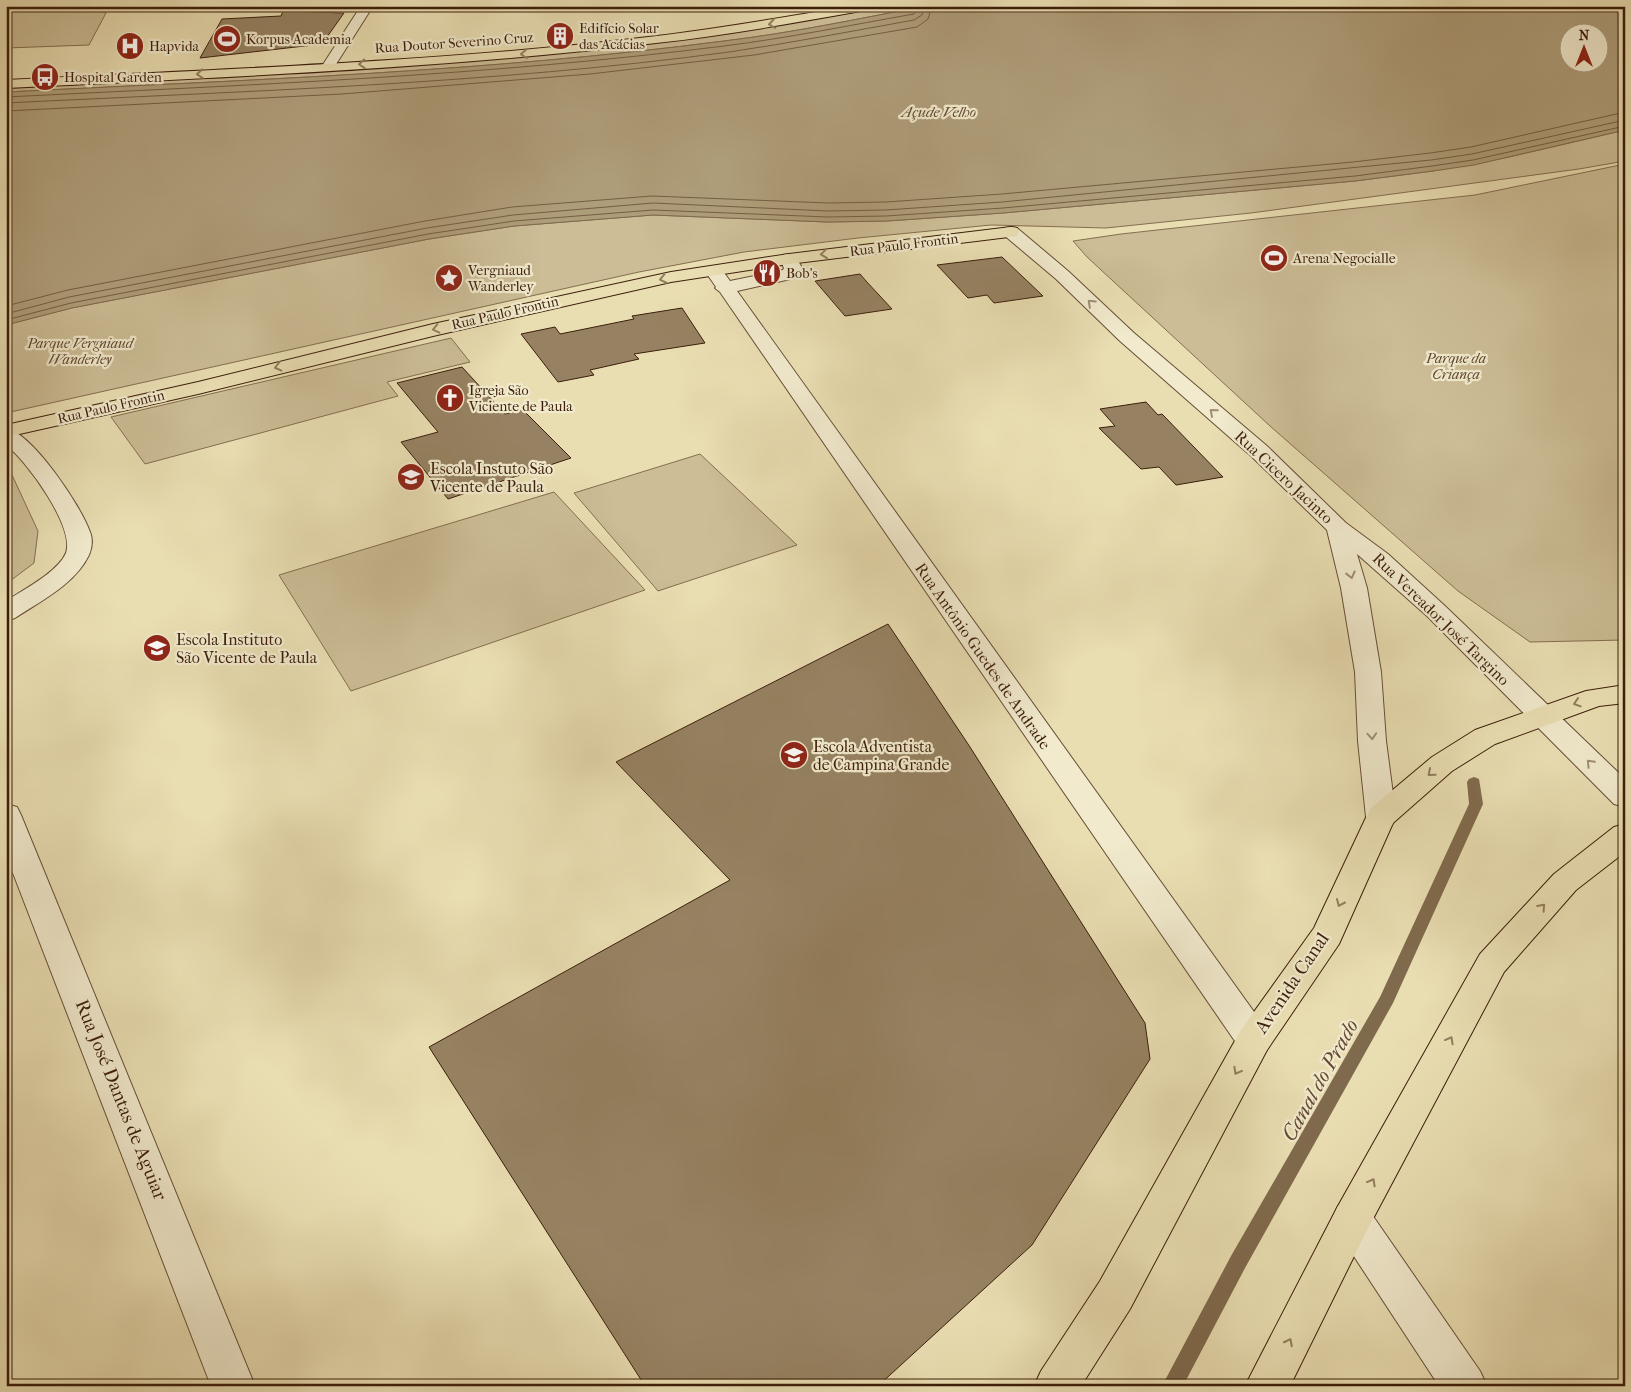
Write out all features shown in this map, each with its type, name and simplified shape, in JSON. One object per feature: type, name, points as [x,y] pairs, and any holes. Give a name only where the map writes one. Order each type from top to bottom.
[{"type":"main road","name":"Rua Doutor Severino Cruz","points":[[6,84],[536,53],[659,40],[777,23],[871,6]]},
{"type":"main road","name":"Rua Paulo Frontin","points":[[6,432],[198,388],[433,330],[671,277],[719,279],[789,259],[1011,232]]},
{"type":"main road","name":"Avenida Canal","points":[[1056,1386],[1115,1295],[1254,1040],[1326,935],[1381,817],[1442,764],[1486,737],[1542,714],[1596,697],[1625,694]]},
{"type":"main road","points":[[1267,1386],[1352,1218],[1492,963],[1565,882],[1625,835]]},
{"type":"street","points":[[328,66],[367,6]]},
{"type":"street","name":"Rua Cicero Jacinto","points":[[1011,232],[1062,275],[1127,337],[1259,451],[1280,474],[1338,528],[1354,588],[1368,672],[1372,741],[1381,817]]},
{"type":"street","name":"Rua Antônio Guedes de Andrade","points":[[719,279],[794,382],[912,555],[1254,1040]]},
{"type":"street","points":[[6,432],[20,443],[40,467],[78,531],[80,543],[76,557],[66,570],[6,613]]},
{"type":"street","name":"Rua Vereador José Targino","points":[[1338,528],[1379,559],[1542,714],[1625,797]]},
{"type":"street","name":"Rua José Dantas de Aguiar","points":[[6,814],[233,1386]]},
{"type":"street","points":[[1352,1218],[1465,1386]]},
{"type":"green space","points":[[6,6],[90,6],[89,8],[106,13],[89,45],[6,48]]},
{"type":"green space","points":[[885,6],[925,6],[749,38],[635,52],[366,74],[6,92],[6,87],[551,53],[835,16]]},
{"type":"green space","name":"Parque Vergniaud Wanderley","points":[[1625,130],[1625,161],[1579,169],[1251,213],[1106,228],[991,225],[858,238],[744,252],[639,272],[6,413],[6,325],[71,308],[429,239],[514,226],[653,215],[828,222],[887,221],[1003,213],[1355,181],[1433,171],[1509,157]]},
{"type":"green space","name":"Parque da Criança","points":[[1625,164],[1625,640],[1530,642],[1458,591],[1270,426],[1087,257],[1073,241],[1475,195]]},
{"type":"green space","points":[[451,338],[470,362],[387,382],[398,396],[145,464],[111,417]]},
{"type":"green space","points":[[700,454],[797,545],[658,591],[574,493]]},
{"type":"green space","points":[[6,462],[38,531],[34,563],[6,584]]},
{"type":"green space","points":[[554,492],[645,590],[351,691],[279,575]]},
{"type":"water","name":"Açude Velho","points":[[925,6],[1625,6],[1625,130],[1474,165],[1433,171],[1355,181],[1003,213],[887,221],[828,222],[653,215],[514,226],[429,239],[72,308],[6,325],[6,92],[456,68],[635,52],[749,38]]},
{"type":"building","points":[[283,11],[344,13],[322,44],[200,58],[222,19],[281,16]]},
{"type":"building","points":[[1002,257],[1043,296],[994,303],[987,295],[968,298],[937,265]]},
{"type":"building","points":[[860,274],[892,309],[845,316],[815,281]]},
{"type":"building","points":[[682,308],[705,343],[634,354],[639,359],[590,370],[594,375],[558,382],[521,334],[555,327],[560,334],[634,319],[632,316]]},
{"type":"building","points":[[462,367],[505,414],[523,410],[571,458],[448,499],[401,442],[438,432],[397,383]]},
{"type":"building","points":[[1146,402],[1158,415],[1162,414],[1223,477],[1176,485],[1159,467],[1141,469],[1099,428],[1115,426],[1100,409]]},
{"type":"building","points":[[888,624],[970,747],[1145,1023],[1150,1059],[1032,1245],[878,1386],[645,1386],[429,1047],[730,880],[616,762]]},
{"type":"waterway","name":"Canal do Prado","points":[[1172,1386],[1238,1262],[1387,999],[1476,804],[1474,782]]},
{"type":"place","name":"Edifício Solar das Acácias","points":[[560,36]]},
{"type":"place","name":"Korpus Academia","points":[[227,39]]},
{"type":"place","name":"Hapvida","points":[[130,46]]},
{"type":"place","name":"Hospital Garden","points":[[45,77]]},
{"type":"place","name":"Arena Negocialle","points":[[1274,258]]},
{"type":"place","name":"Bob's","points":[[767,273]]},
{"type":"place","name":"Vergniaud Wanderley","points":[[449,278]]},
{"type":"place","name":"Igreja São Viciente de Paula","points":[[450,398]]},
{"type":"place","name":"Escola Instuto São Vicente de Paula","points":[[411,477]]},
{"type":"place","name":"Escola Instituto São Vicente de Paula","points":[[157,648]]},
{"type":"place","name":"Escola Adventista de Campina Grande","points":[[794,755]]}]
